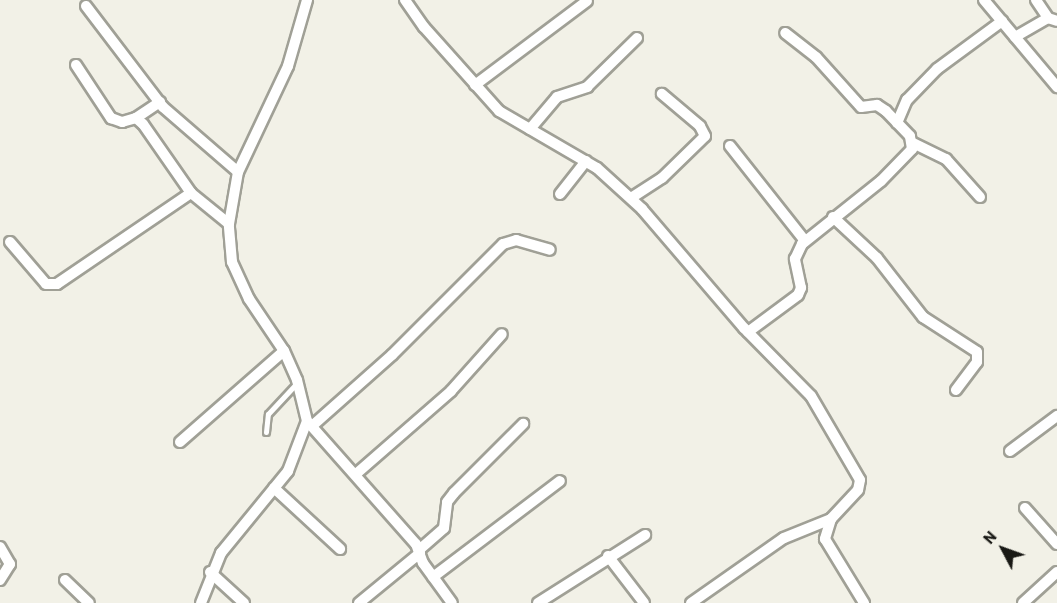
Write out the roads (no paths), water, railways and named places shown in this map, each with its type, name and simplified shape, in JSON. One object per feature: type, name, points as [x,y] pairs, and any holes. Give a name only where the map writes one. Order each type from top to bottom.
[{"type":"street","points":[[307,0],[288,66],[238,172],[229,224],[231,262],[249,299],[284,351],[297,382],[309,423],[356,474],[420,552],[433,577],[452,603]]},
{"type":"street","points":[[405,0],[499,111],[586,161],[631,198],[662,229],[748,332],[811,396],[855,467],[860,480],[858,490],[831,519],[784,538],[691,603]]},
{"type":"street","points":[[984,0],[1057,87]]},
{"type":"street","points":[[1015,37],[1052,20],[1036,0]]},
{"type":"street","points":[[475,85],[587,1]]},
{"type":"street","points":[[86,6],[160,102],[238,172]]},
{"type":"street","points":[[897,123],[915,90],[937,69],[1002,21]]},
{"type":"street","points":[[785,33],[816,57],[861,107],[878,105],[897,123],[913,144],[946,159],[980,197]]},
{"type":"street","points":[[530,129],[557,96],[587,87],[637,38]]},
{"type":"street","points":[[76,65],[111,118],[122,122],[136,118],[160,102]]},
{"type":"street","points":[[631,198],[670,170],[705,136],[700,126],[662,94]]},
{"type":"street","points":[[136,118],[163,147],[192,192],[229,224]]},
{"type":"street","points":[[748,332],[798,295],[801,288],[795,259],[805,241],[881,181],[908,155],[913,144]]},
{"type":"street","points":[[730,146],[805,241]]},
{"type":"street","points":[[560,194],[586,161]]},
{"type":"street","points":[[10,242],[46,284],[57,284],[192,192]]},
{"type":"street","points":[[833,217],[877,258],[923,317],[977,352],[977,362],[956,390]]},
{"type":"street","points":[[201,603],[210,572],[231,538],[274,488],[295,459],[309,423],[392,355],[503,244],[516,240],[550,250]]},
{"type":"street","points":[[356,474],[450,391],[502,334]]},
{"type":"street","points":[[180,442],[284,351]]},
{"type":"street","points":[[1010,451],[1057,416]]},
{"type":"street","points":[[359,603],[420,552],[444,528],[447,502],[523,424]]},
{"type":"street","points":[[433,577],[560,481]]},
{"type":"street","points":[[274,488],[340,549]]},
{"type":"street","points":[[1025,508],[1057,544]]},
{"type":"street","points":[[831,519],[825,539],[864,603]]},
{"type":"street","points":[[538,603],[608,556],[645,535]]},
{"type":"street","points":[[0,548],[10,564],[0,580]]},
{"type":"street","points":[[608,556],[644,603]]},
{"type":"street","points":[[210,572],[244,603]]},
{"type":"street","points":[[1023,603],[1057,573]]},
{"type":"street","points":[[65,580],[89,603]]},
{"type":"lane","points":[[266,432],[268,414],[297,382]]}]
